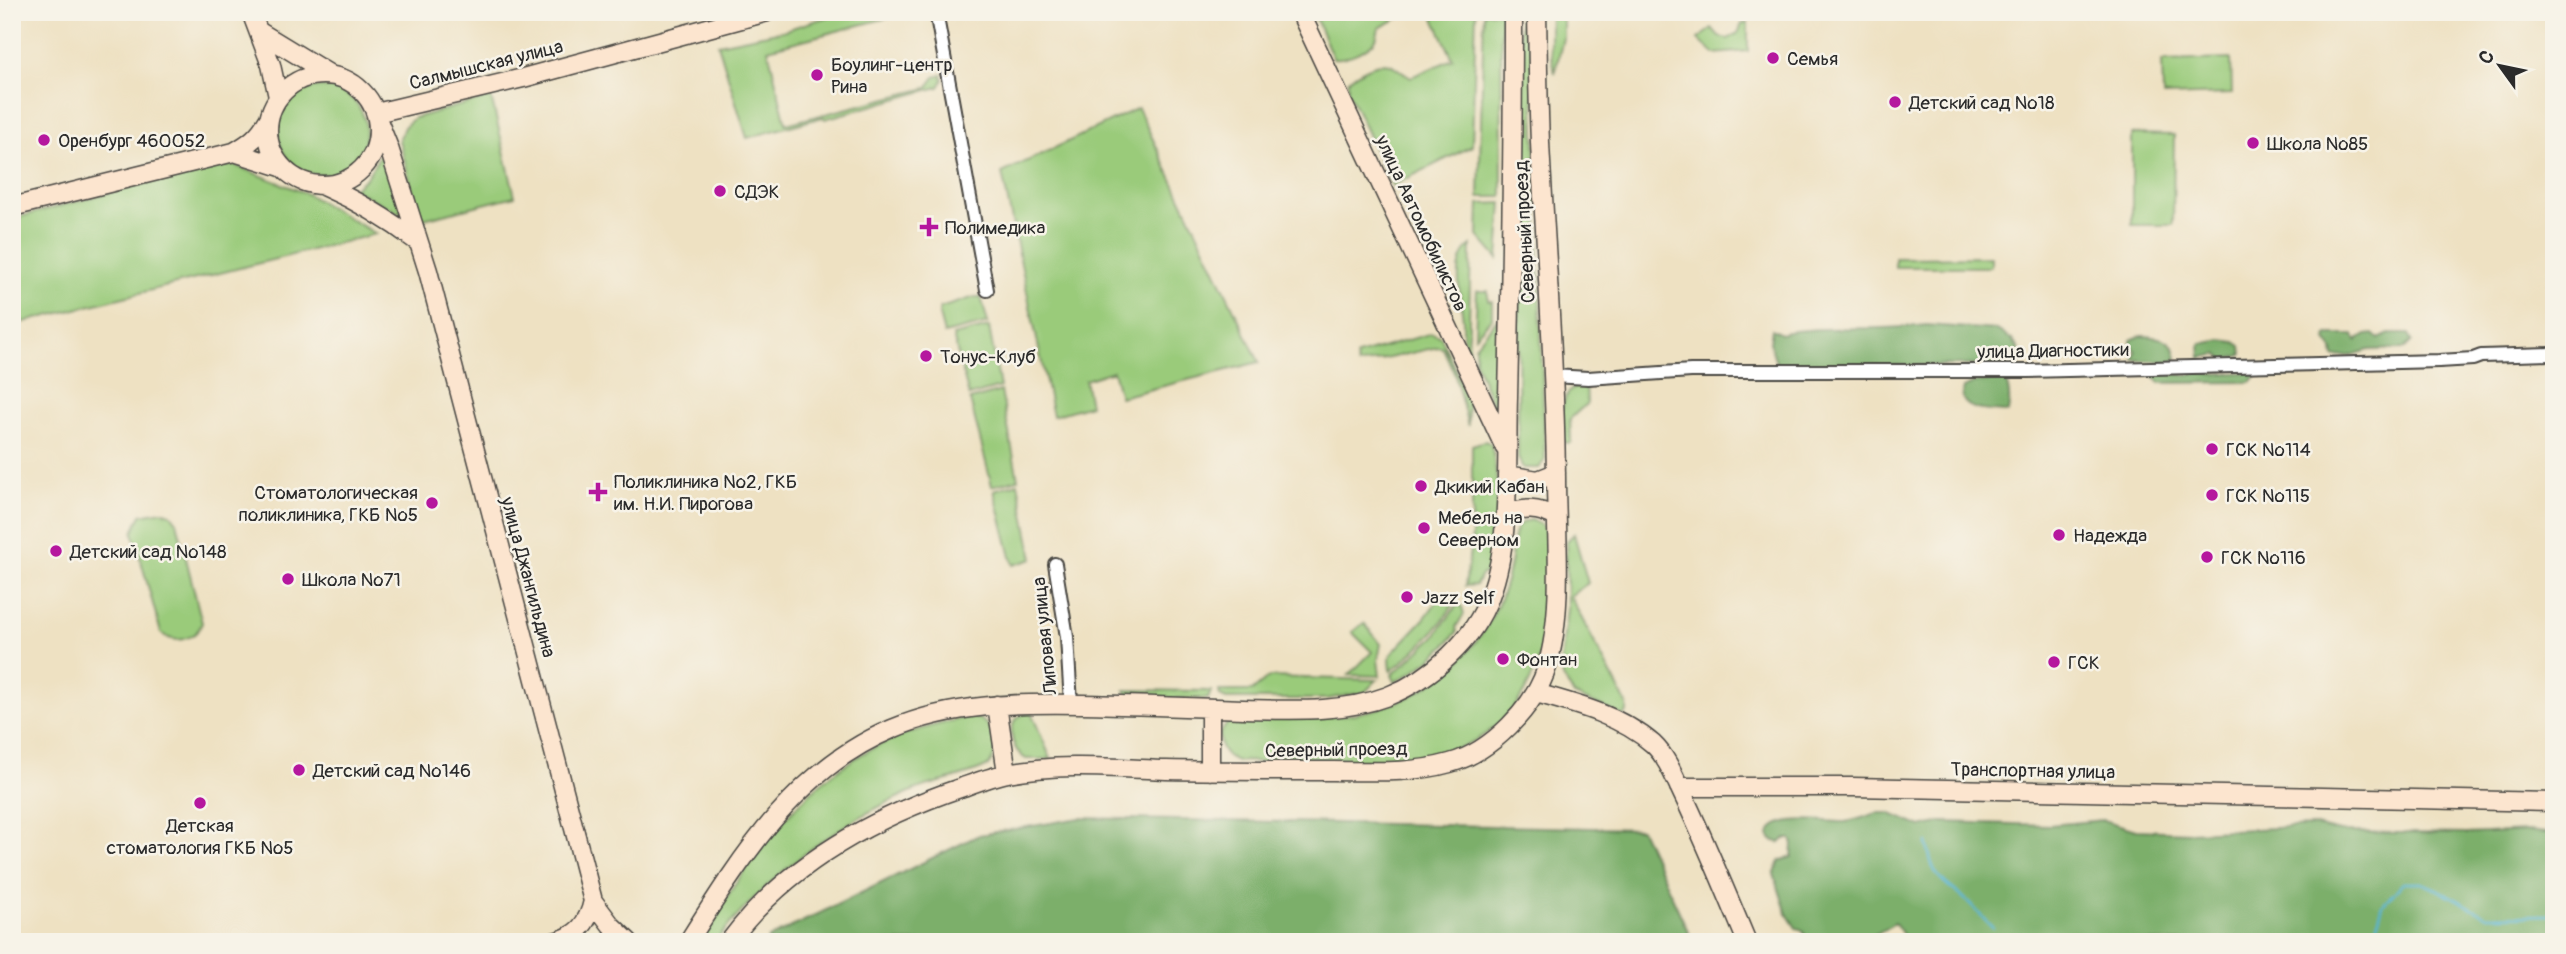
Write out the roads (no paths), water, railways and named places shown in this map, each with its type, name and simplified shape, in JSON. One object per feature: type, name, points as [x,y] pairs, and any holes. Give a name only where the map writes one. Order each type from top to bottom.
[{"type":"main road","points":[[251,12],[260,32],[278,97]]},
{"type":"main road","name":"Салмышская улица","points":[[378,118],[767,12]]},
{"type":"main road","name":"улица Автомобилистов","points":[[1300,12],[1506,451]]},
{"type":"main road","name":"Северный проезд","points":[[687,941],[752,844],[780,810],[830,765],[892,729],[940,713],[997,705],[1071,704],[1288,710],[1336,708],[1387,696],[1414,683],[1452,652],[1486,607],[1498,570],[1505,515],[1513,200],[1513,12]]},
{"type":"main road","name":"Северный проезд","points":[[729,942],[782,886],[845,840],[882,819],[927,799],[1007,773],[1090,767],[1210,771],[1399,771],[1452,763],[1486,745],[1514,722],[1536,693],[1546,670],[1556,614],[1553,376],[1541,160],[1537,12]]},
{"type":"main road","points":[[260,32],[329,74],[350,80],[366,94],[378,118],[377,146],[365,167],[346,181],[323,186]]},
{"type":"main road","points":[[12,207],[234,152],[251,143],[260,134],[278,97],[292,83],[310,75],[329,74]]},
{"type":"main road","name":"улица Джангильдина","points":[[378,118],[418,242],[593,901]]},
{"type":"main road","points":[[268,120],[267,137],[272,153],[281,167],[293,177],[307,184],[323,186],[367,206],[418,242]]},
{"type":"main road","points":[[234,152],[281,167]]},
{"type":"main road","points":[[1507,475],[1538,480],[1556,473]]},
{"type":"main road","points":[[1505,515],[1520,508],[1542,510],[1556,517]]},
{"type":"main road","points":[[1536,693],[1597,712],[1644,737],[1655,747],[1679,788],[1747,942]]},
{"type":"main road","points":[[997,705],[1007,773]]},
{"type":"main road","points":[[1210,708],[1210,771]]},
{"type":"main road","name":"Транспортная улица","points":[[1679,788],[1853,787],[2554,802]]},
{"type":"main road","points":[[571,940],[586,922],[593,901]]},
{"type":"main road","points":[[593,901],[611,925],[629,942]]},
{"type":"street","points":[[936,12],[987,290]]},
{"type":"street","name":"улица Диагностики","points":[[1553,376],[1588,378],[1691,371],[1783,369],[2027,370],[2439,361],[2481,356],[2554,354]]},
{"type":"street","name":"Липовая улица","points":[[1055,564],[1067,636],[1071,704]]},
{"type":"waterway","points":[[1927,843],[1932,864],[1939,877],[1970,903],[1993,928]]},
{"type":"waterway","points":[[2373,937],[2383,905],[2403,883],[2422,883],[2487,916],[2554,915]]},
{"type":"waterway","points":[[1995,937],[1996,942]]},
{"type":"place","name":"Семья","points":[[1773,58]]},
{"type":"place","name":"Боулинг-центр Рина","points":[[817,75]]},
{"type":"place","name":"Детский сад №18","points":[[1895,102]]},
{"type":"place","name":"Оренбург 460052","points":[[44,140]]},
{"type":"place","name":"Школа №85","points":[[2253,143]]},
{"type":"place","name":"СДЭК","points":[[720,191]]},
{"type":"place","name":"Полимедика","points":[[929,227]]},
{"type":"place","name":"Тонус-Клуб","points":[[926,356]]},
{"type":"place","name":"ГСК №114","points":[[2212,449]]},
{"type":"place","name":"Дкикий Кабан","points":[[1421,486]]},
{"type":"place","name":"Поликлиника №2, ГКБ им. Н.И. Пирогова","points":[[598,492]]},
{"type":"place","name":"ГСК №115","points":[[2212,495]]},
{"type":"place","name":"Стоматологическая поликлиника, ГКБ №5","points":[[432,503]]},
{"type":"place","name":"Мебель на Северном","points":[[1424,528]]},
{"type":"place","name":"Надежда","points":[[2059,535]]},
{"type":"place","name":"Детский сад №148","points":[[56,551]]},
{"type":"place","name":"ГСК №116","points":[[2207,557]]},
{"type":"place","name":"Школа №71","points":[[288,579]]},
{"type":"place","name":"Jazz Self","points":[[1407,597]]},
{"type":"place","name":"Фонтан","points":[[1503,659]]},
{"type":"place","name":"ГСК","points":[[2054,662]]},
{"type":"place","name":"Детский сад №146","points":[[299,770]]},
{"type":"place","name":"Детская стоматология ГКБ №5","points":[[200,803]]}]
